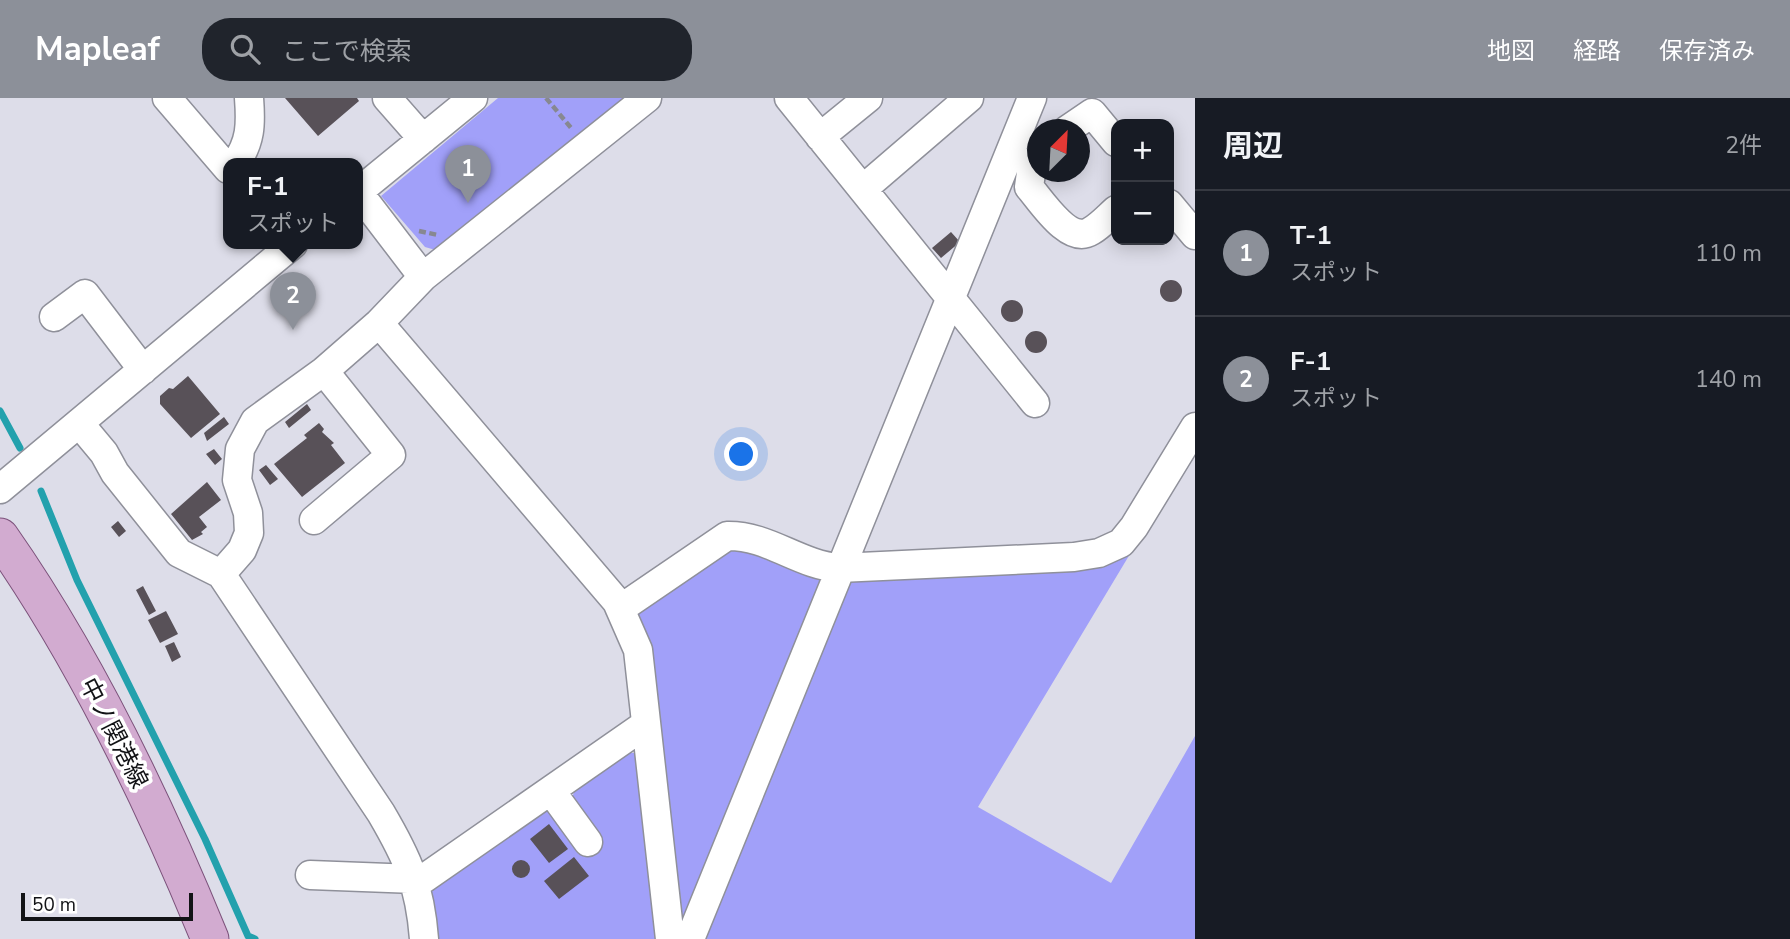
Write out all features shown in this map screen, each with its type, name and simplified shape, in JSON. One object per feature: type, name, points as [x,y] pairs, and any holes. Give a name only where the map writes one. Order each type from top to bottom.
[{"type":"main road","name":"中ノ関港線","points":[[0,537],[58,627],[125,752],[192,894],[210,939]]},
{"type":"lane","points":[[167,98],[223,163]]},
{"type":"lane","points":[[239,158],[245,150],[251,125],[249,98]]},
{"type":"lane","points":[[387,98],[423,139]]},
{"type":"lane","points":[[363,188],[473,98]]},
{"type":"lane","points":[[221,574],[242,550],[249,534],[247,513],[237,480],[240,449],[255,421],[324,371],[379,323],[422,277],[647,98]]},
{"type":"lane","points":[[789,98],[1035,403]]},
{"type":"lane","points":[[820,137],[868,98]]},
{"type":"lane","points":[[863,189],[969,98]]},
{"type":"lane","points":[[1027,101],[1040,119]]},
{"type":"lane","points":[[690,939],[839,568],[951,299],[1027,101]]},
{"type":"lane","points":[[1083,119],[1092,113],[1111,136]]},
{"type":"lane","points":[[1030,182],[1029,187],[1065,229],[1078,234],[1089,233],[1111,214]]},
{"type":"lane","points":[[363,199],[422,277]]},
{"type":"lane","points":[[1174,210],[1195,235]]},
{"type":"lane","points":[[0,489],[287,249]]},
{"type":"lane","points":[[66,313],[85,294],[143,370]]},
{"type":"lane","points":[[379,323],[617,602],[638,650],[670,939]]},
{"type":"lane","points":[[314,520],[391,456],[324,371]]},
{"type":"lane","points":[[79,423],[179,553],[221,574],[381,813],[401,847],[416,882],[424,939]]},
{"type":"lane","points":[[620,609],[727,536],[757,539],[811,563],[839,568],[1074,557],[1098,553],[1121,543],[1134,527],[1195,427]]},
{"type":"lane","points":[[310,874],[416,882],[646,724]]},
{"type":"lane","points":[[551,791],[588,842]]},
{"type":"path","points":[[546,98],[579,138]]},
{"type":"path","points":[[409,228],[443,236]]},
{"type":"shaded area","points":[[498,98],[639,98],[439,251],[425,247],[381,196]]},
{"type":"shaded area","points":[[1142,534],[978,807],[1111,883],[1195,736],[1195,939],[698,939],[842,578]]},
{"type":"shaded area","points":[[736,543],[833,574],[678,939],[657,691],[653,662],[634,608]]},
{"type":"shaded area","points":[[622,752],[634,753],[640,759],[661,939],[436,939],[429,907],[431,889],[547,809],[556,816],[559,827],[573,847],[577,847],[572,799],[575,788]]},
{"type":"building","points":[[285,98],[357,98],[359,101],[318,136]]},
{"type":"building","points":[[951,232],[960,242],[941,258],[932,248]]},
{"type":"building","points":[[1171,280],[1179,283],[1182,291],[1179,299],[1171,302],[1163,299],[1160,291],[1163,283]]},
{"type":"building","points":[[1012,300],[1020,303],[1023,311],[1020,319],[1012,322],[1004,319],[1001,311],[1004,303]]},
{"type":"building","points":[[1036,331],[1044,334],[1047,342],[1044,350],[1036,353],[1028,350],[1025,342],[1028,334]]},
{"type":"building","points":[[188,376],[220,414],[191,438],[160,404],[160,396]]},
{"type":"building","points":[[307,404],[311,410],[289,428],[285,422]]},
{"type":"building","points":[[224,417],[229,424],[207,441],[204,433]]},
{"type":"building","points":[[319,423],[324,429],[322,432],[334,443],[331,445],[345,463],[302,497],[274,464],[307,438],[304,435]]},
{"type":"building","points":[[214,449],[222,459],[215,465],[206,454]]},
{"type":"building","points":[[266,465],[278,479],[270,485],[259,470]]},
{"type":"building","points":[[207,482],[221,500],[199,517],[207,527],[201,532],[203,534],[192,540],[171,514]]},
{"type":"building","points":[[118,521],[126,531],[119,537],[111,527]]},
{"type":"building","points":[[143,586],[156,611],[149,615],[136,590]]},
{"type":"building","points":[[166,611],[178,634],[160,643],[148,620]]},
{"type":"building","points":[[174,642],[181,657],[172,662],[165,646]]},
{"type":"building","points":[[549,824],[568,849],[549,863],[530,839]]},
{"type":"building","points":[[574,857],[589,876],[559,899],[544,881]]},
{"type":"building","points":[[517,860],[525,860],[530,869],[528,876],[517,878],[512,873],[512,865]]},
{"type":"waterway","points":[[0,411],[20,448]]},
{"type":"waterway","points":[[41,491],[77,580],[205,839],[248,936],[255,939]]},
{"type":"place","name":"T-1","points":[[468,203]]},
{"type":"place","name":"F-1","points":[[293,330]]}]
